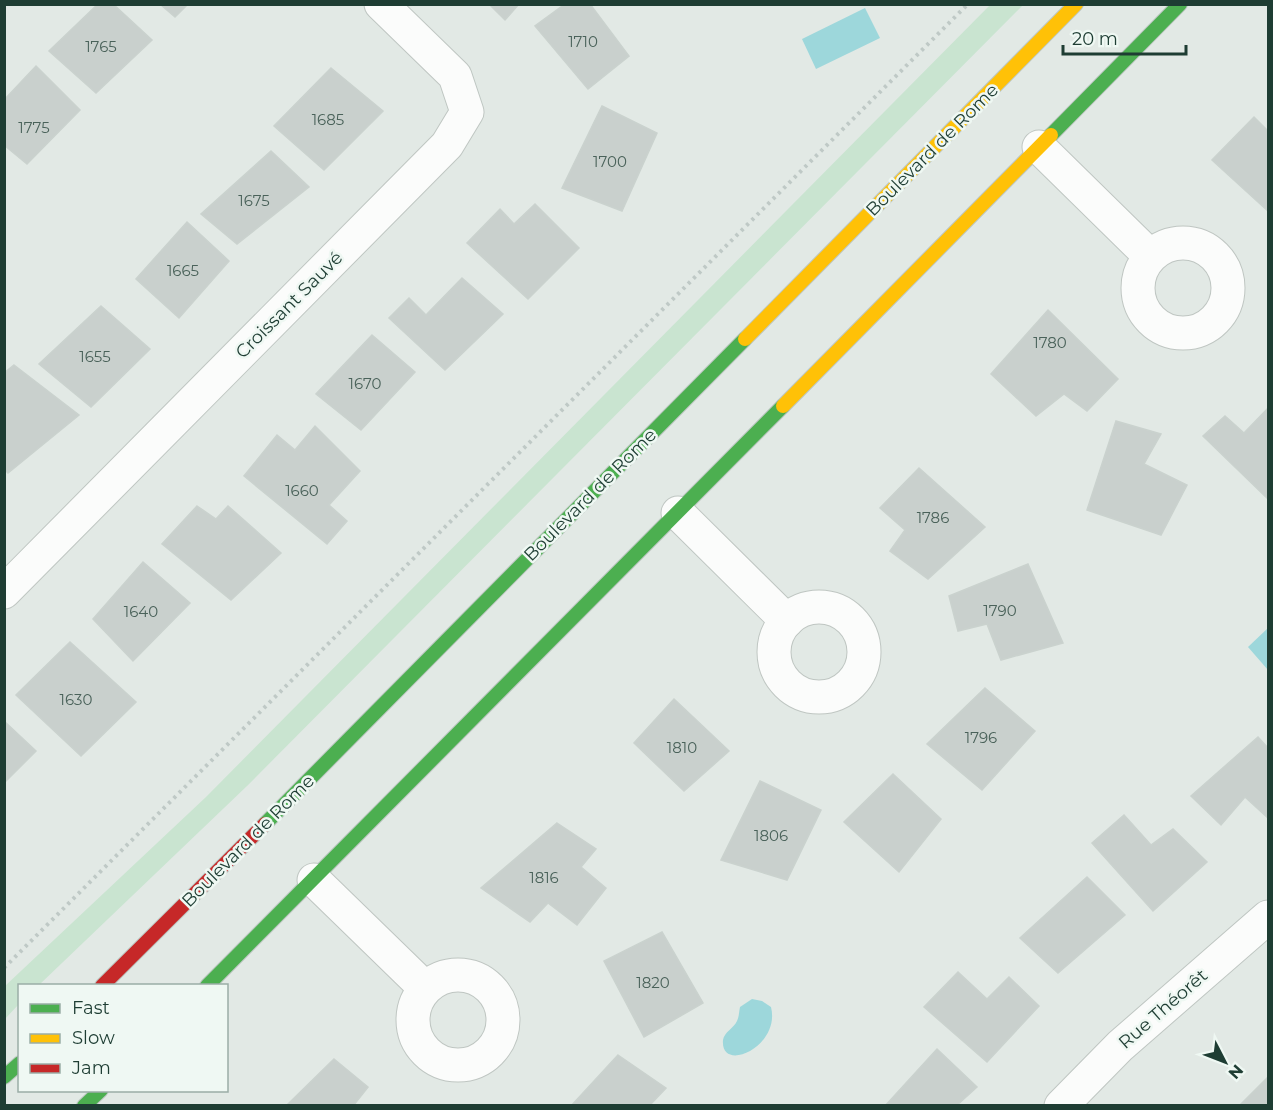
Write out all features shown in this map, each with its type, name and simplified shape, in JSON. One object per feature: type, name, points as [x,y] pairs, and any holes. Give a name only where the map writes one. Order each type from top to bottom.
[{"type":"main road","name":"Boulevard de Rome","points":[[104,984],[1076,4]]},
{"type":"main road","points":[[209,984],[1180,4]]},
{"type":"main road","points":[[4,1077],[18,1065]]},
{"type":"main road","points":[[84,1106],[99,1092]]},
{"type":"street","name":"Croissant Sauvé","points":[[4,592],[447,145],[467,112],[455,76],[381,4]]},
{"type":"street","points":[[1039,147],[1150,256]]},
{"type":"street","points":[[678,513],[787,621]]},
{"type":"street","points":[[314,880],[425,988]]},
{"type":"street","name":"Rue Théorêt","points":[[1061,1106],[1120,1046],[1269,917]]},
{"type":"path","points":[[4,968],[968,4]]},
{"type":"green space","points":[[991,4],[1023,5],[247,786],[40,984],[18,984],[18,1005],[5,1019],[5,986],[206,797]]},
{"type":"water","points":[[865,8],[880,38],[816,69],[802,39]]},
{"type":"water","points":[[1268,628],[1268,670],[1248,647]]},
{"type":"water","points":[[752,999],[762,1001],[771,1007],[772,1021],[767,1034],[759,1044],[740,1055],[731,1055],[725,1050],[724,1037],[737,1021],[740,1007]]},
{"type":"building","points":[[98,4],[113,4],[152,40],[96,93],[49,51]]},
{"type":"building","points":[[160,4],[188,4],[175,17]]},
{"type":"building","points":[[489,4],[519,4],[505,20]]},
{"type":"building","points":[[565,4],[590,4],[629,56],[588,89],[535,26]]},
{"type":"building","points":[[36,66],[80,110],[27,164],[4,145],[4,100]]},
{"type":"building","points":[[331,68],[383,111],[324,170],[274,126]]},
{"type":"building","points":[[602,106],[657,133],[622,211],[562,188]]},
{"type":"building","points":[[1254,117],[1268,131],[1268,211],[1212,160]]},
{"type":"building","points":[[271,151],[309,187],[237,244],[201,214]]},
{"type":"building","points":[[535,204],[579,248],[528,299],[467,243],[500,209],[514,224]]},
{"type":"building","points":[[187,222],[229,261],[179,318],[136,279]]},
{"type":"building","points":[[462,278],[503,314],[445,370],[389,318],[409,298],[426,315]]},
{"type":"building","points":[[101,306],[150,349],[91,407],[39,364]]},
{"type":"building","points":[[1048,310],[1118,379],[1087,411],[1064,394],[1036,416],[991,374]]},
{"type":"building","points":[[372,335],[415,372],[361,430],[316,394]]},
{"type":"building","points":[[14,365],[79,415],[8,473],[4,469],[4,373]]},
{"type":"building","points":[[1268,408],[1268,499],[1203,436],[1225,416],[1244,433]]},
{"type":"building","points":[[1116,421],[1161,434],[1144,464],[1187,485],[1161,535],[1087,510]]},
{"type":"building","points":[[315,426],[360,471],[329,505],[347,521],[327,544],[244,476],[277,435],[295,450]]},
{"type":"building","points":[[919,468],[985,527],[928,579],[890,551],[905,530],[880,508]]},
{"type":"building","points":[[197,506],[216,519],[228,506],[281,553],[231,600],[162,544]]},
{"type":"building","points":[[143,562],[190,603],[133,661],[93,619]]},
{"type":"building","points":[[1028,564],[1063,643],[1001,660],[987,624],[958,631],[949,596]]},
{"type":"building","points":[[70,642],[136,702],[81,756],[16,695]]},
{"type":"building","points":[[985,688],[1035,731],[982,790],[927,744]]},
{"type":"building","points":[[674,699],[729,751],[684,791],[634,743]]},
{"type":"building","points":[[4,721],[36,751],[4,783]]},
{"type":"building","points":[[1258,737],[1268,748],[1268,818],[1245,797],[1221,825],[1191,796]]},
{"type":"building","points":[[893,774],[941,819],[899,872],[844,822]]},
{"type":"building","points":[[760,781],[821,810],[787,880],[721,860]]},
{"type":"building","points":[[1124,815],[1151,845],[1173,829],[1207,862],[1153,911],[1092,843]]},
{"type":"building","points":[[557,823],[596,849],[581,867],[606,888],[577,925],[548,903],[530,922],[481,888]]},
{"type":"building","points":[[1087,877],[1125,915],[1058,973],[1020,938]]},
{"type":"building","points":[[662,932],[703,1003],[644,1037],[604,961]]},
{"type":"building","points":[[958,972],[987,999],[1009,977],[1039,1006],[987,1062],[924,1007]]},
{"type":"building","points":[[937,1049],[977,1087],[956,1106],[885,1106]]},
{"type":"building","points":[[618,1055],[666,1088],[649,1106],[571,1106]]},
{"type":"building","points":[[334,1059],[368,1087],[353,1106],[286,1106]]},
{"type":"building","points":[[1268,1077],[1268,1106],[1239,1106]]},
{"type":"traffic: fast","points":[[1051,135],[1180,4]]},
{"type":"traffic: fast","points":[[265,824],[745,339]]},
{"type":"traffic: fast","points":[[209,984],[783,406]]},
{"type":"traffic: fast","points":[[4,1077],[18,1065]]},
{"type":"traffic: fast","points":[[84,1106],[99,1092]]},
{"type":"traffic: slow","points":[[745,339],[1076,4]]},
{"type":"traffic: slow","points":[[783,406],[1051,135]]},
{"type":"traffic: jam","points":[[104,984],[265,824]]}]
